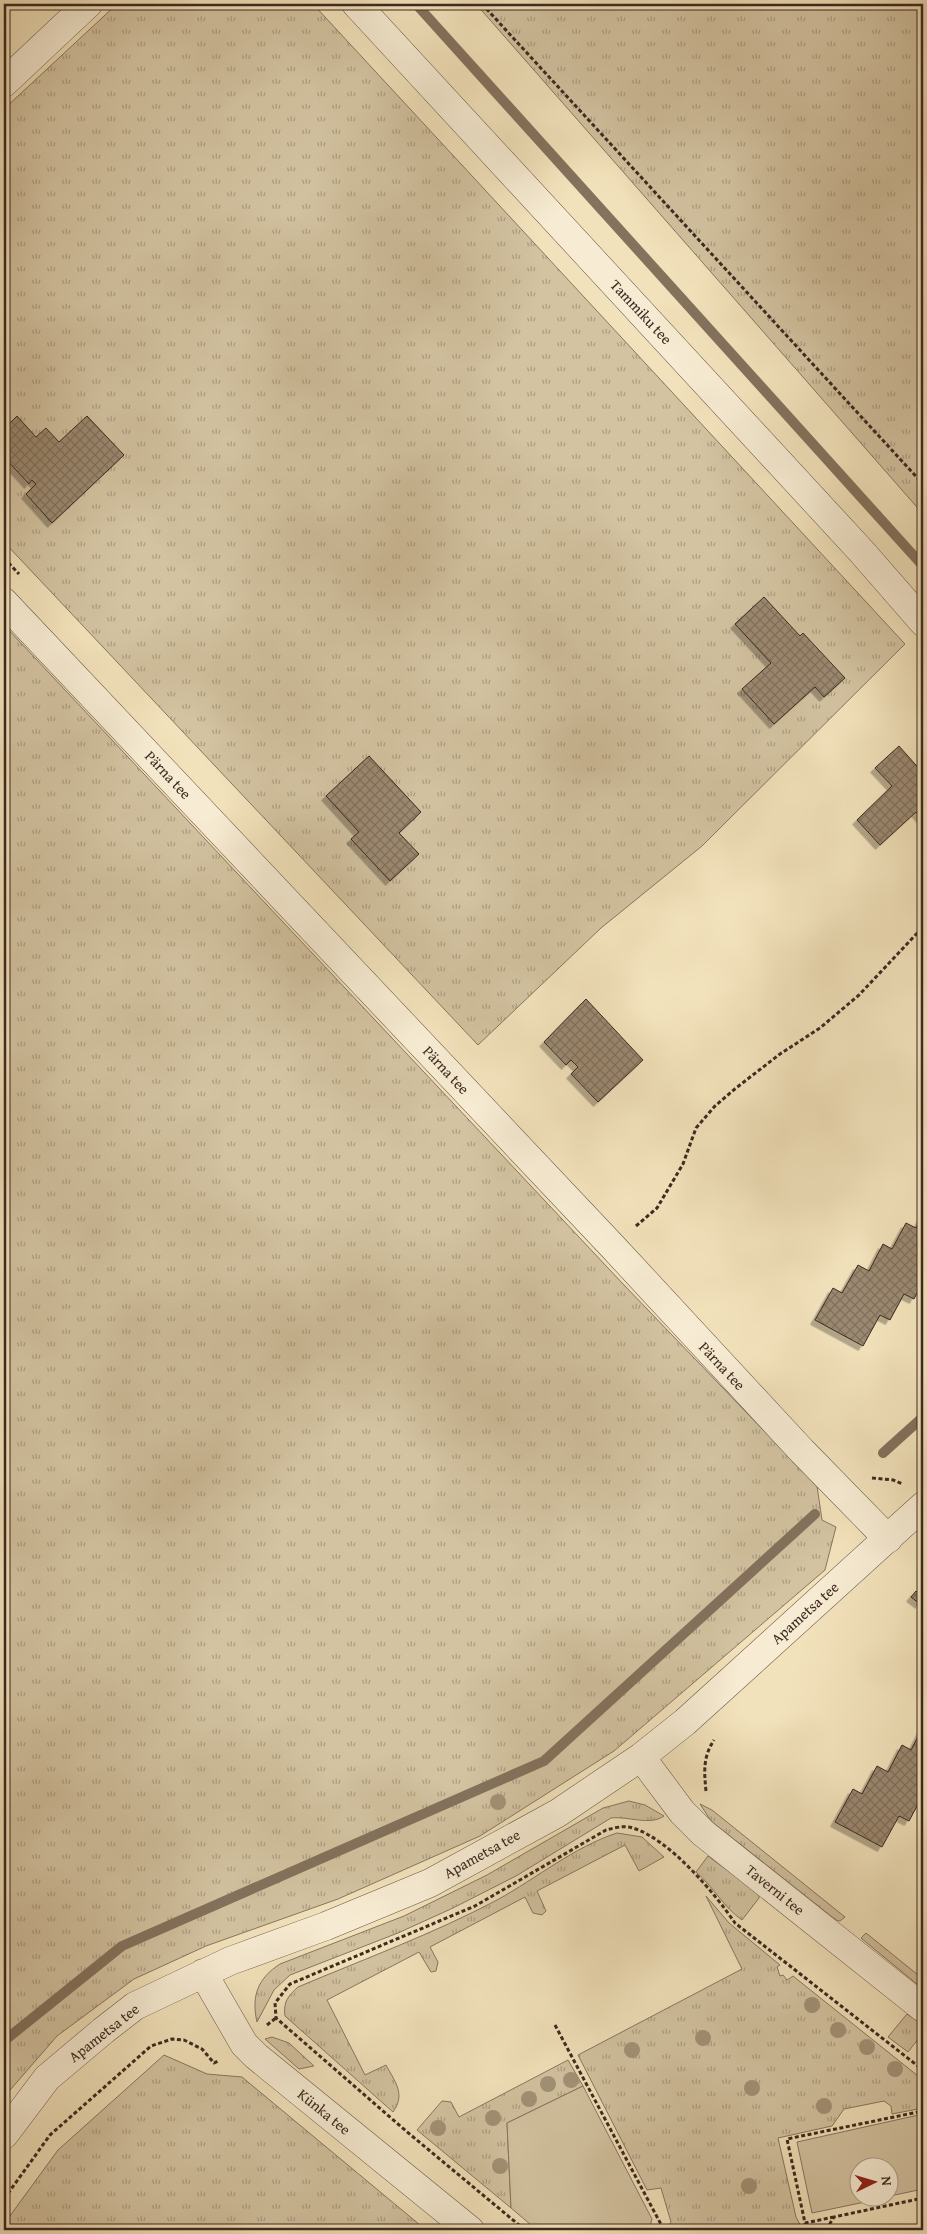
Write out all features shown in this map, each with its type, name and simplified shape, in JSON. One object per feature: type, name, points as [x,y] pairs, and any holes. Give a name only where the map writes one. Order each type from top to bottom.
[{"type":"street","points":[[4,84],[88,4]]},
{"type":"street","name":"Tammiku tee","points":[[356,4],[862,552],[923,622]]},
{"type":"street","name":"Pärna tee","points":[[4,602],[613,1247],[802,1451],[888,1538]]},
{"type":"street","name":"Apametsa tee","points":[[4,2135],[47,2078],[135,2006],[203,1973],[430,1883],[558,1813],[641,1757],[685,1722],[923,1506]]},
{"type":"street","name":"Taverni tee","points":[[641,1757],[682,1812],[703,1833],[923,2008]]},
{"type":"street","name":"Künka tee","points":[[203,1973],[244,2044],[256,2056],[470,2230]]},
{"type":"path","points":[[482,4],[923,484]]},
{"type":"path","points":[[613,1247],[657,1208],[683,1164],[696,1128],[715,1106],[780,1054],[820,1028],[853,1000],[923,927]]},
{"type":"path","points":[[706,1793],[703,1765],[706,1753],[719,1733]]},
{"type":"path","points":[[525,2230],[406,2131],[276,2018],[275,2003],[290,1984],[475,1906],[606,1830],[621,1826],[632,1828],[664,1845],[704,1884],[735,1923],[923,2070]]},
{"type":"path","points":[[4,2199],[50,2136],[135,2057],[151,2046],[172,2039],[184,2040],[202,2049],[214,2063],[244,2044],[276,2018]]},
{"type":"path","points":[[555,2025],[664,2230]]},
{"type":"path","points":[[923,2111],[787,2139],[805,2223],[923,2198]]},
{"type":"path","points":[[826,2230],[834,2217]]},
{"type":"green space","points":[[117,4],[313,4],[905,644],[702,846],[601,928],[478,1045],[4,542],[4,109]]},
{"type":"green space","points":[[476,4],[923,4],[923,514]]},
{"type":"green space","points":[[4,625],[624,1285],[817,1486],[822,1520],[836,1527],[825,1570],[614,1751],[480,1836],[338,1899],[206,1946],[134,1979],[57,2036],[4,2097]]},
{"type":"green space","points":[[629,1801],[645,1805],[664,1816],[652,1820],[611,1818],[516,1876],[453,1908],[398,1933],[290,1975],[274,1990],[257,2022],[255,2004],[258,1989],[266,1975],[280,1964],[404,1916],[487,1875],[603,1808]]},
{"type":"green space","points":[[700,1804],[712,1810],[845,1917],[840,1921],[836,1920],[711,1821]]},
{"type":"green space","points":[[617,1833],[642,1837],[664,1857],[639,1871],[625,1845],[537,1891],[546,1911],[542,1915],[533,1913],[525,1897],[430,1947],[438,1962],[436,1971],[431,1972],[419,1952],[327,2000],[365,2075],[386,2065],[396,2083],[399,2094],[397,2106],[393,2112],[285,2016],[287,2000],[298,1987],[473,1912],[497,1900],[586,1846]]},
{"type":"green space","points":[[708,1856],[759,1894],[759,1898],[742,1920],[696,1872]]},
{"type":"green space","points":[[706,1896],[729,1923],[780,1965],[777,1967],[780,1976],[783,1975],[787,1980],[793,1976],[923,2080],[923,2108],[892,2114],[891,2106],[884,2101],[844,2109],[832,2126],[778,2138],[796,2217],[803,2230],[671,2230],[667,2228],[671,2222],[661,2188],[647,2190],[578,2055],[742,1969]]},
{"type":"green space","points":[[866,1933],[923,1979],[923,1989],[861,1938]]},
{"type":"green space","points":[[907,2014],[923,2025],[923,2033],[908,2052],[888,2037]]},
{"type":"green space","points":[[272,2037],[289,2043],[314,2066],[299,2069],[265,2039]]},
{"type":"green space","points":[[164,2055],[207,2074],[242,2077],[426,2230],[4,2230],[4,2224],[58,2150]]},
{"type":"green space","points":[[568,2060],[583,2086],[507,2123],[511,2208],[417,2130],[442,2101],[451,2102],[459,2117]]},
{"type":"green space","points":[[583,2086],[652,2219],[649,2230],[537,2230],[511,2208],[507,2123]]},
{"type":"green space","points":[[923,2114],[923,2189],[900,2194],[900,2156],[850,2156],[850,2205],[812,2213],[797,2142]]},
{"type":"building","points":[[17,416],[36,437],[46,428],[59,442],[87,416],[124,455],[52,523],[26,494],[36,484],[32,480],[29,484],[4,457],[4,429]]},
{"type":"building","points":[[764,597],[800,636],[803,633],[845,678],[824,697],[815,687],[774,724],[742,689],[771,663],[735,624]]},
{"type":"building","points":[[899,746],[923,773],[923,820],[916,812],[880,845],[857,820],[892,786],[875,768]]},
{"type":"building","points":[[369,756],[421,812],[399,833],[419,854],[390,881],[351,839],[359,832],[326,796]]},
{"type":"building","points":[[586,999],[643,1060],[598,1102],[571,1074],[578,1067],[571,1060],[566,1065],[544,1042]]},
{"type":"building","points":[[923,1215],[923,1282],[914,1299],[904,1294],[890,1320],[880,1315],[863,1346],[815,1320],[833,1288],[842,1293],[858,1265],[869,1271],[883,1244],[892,1249],[906,1223],[916,1228]]},
{"type":"building","points":[[916,1591],[923,1596],[920,1604],[911,1597]]},
{"type":"building","points":[[923,1727],[923,1795],[909,1821],[899,1816],[882,1847],[835,1822],[853,1789],[862,1794],[877,1766],[888,1772],[902,1745],[911,1750]]},
{"type":"waterway","points":[[416,4],[923,566]]},
{"type":"waterway","points":[[883,1453],[923,1417]]},
{"type":"waterway","points":[[4,2041],[122,1946],[544,1761],[815,1514]]}]
